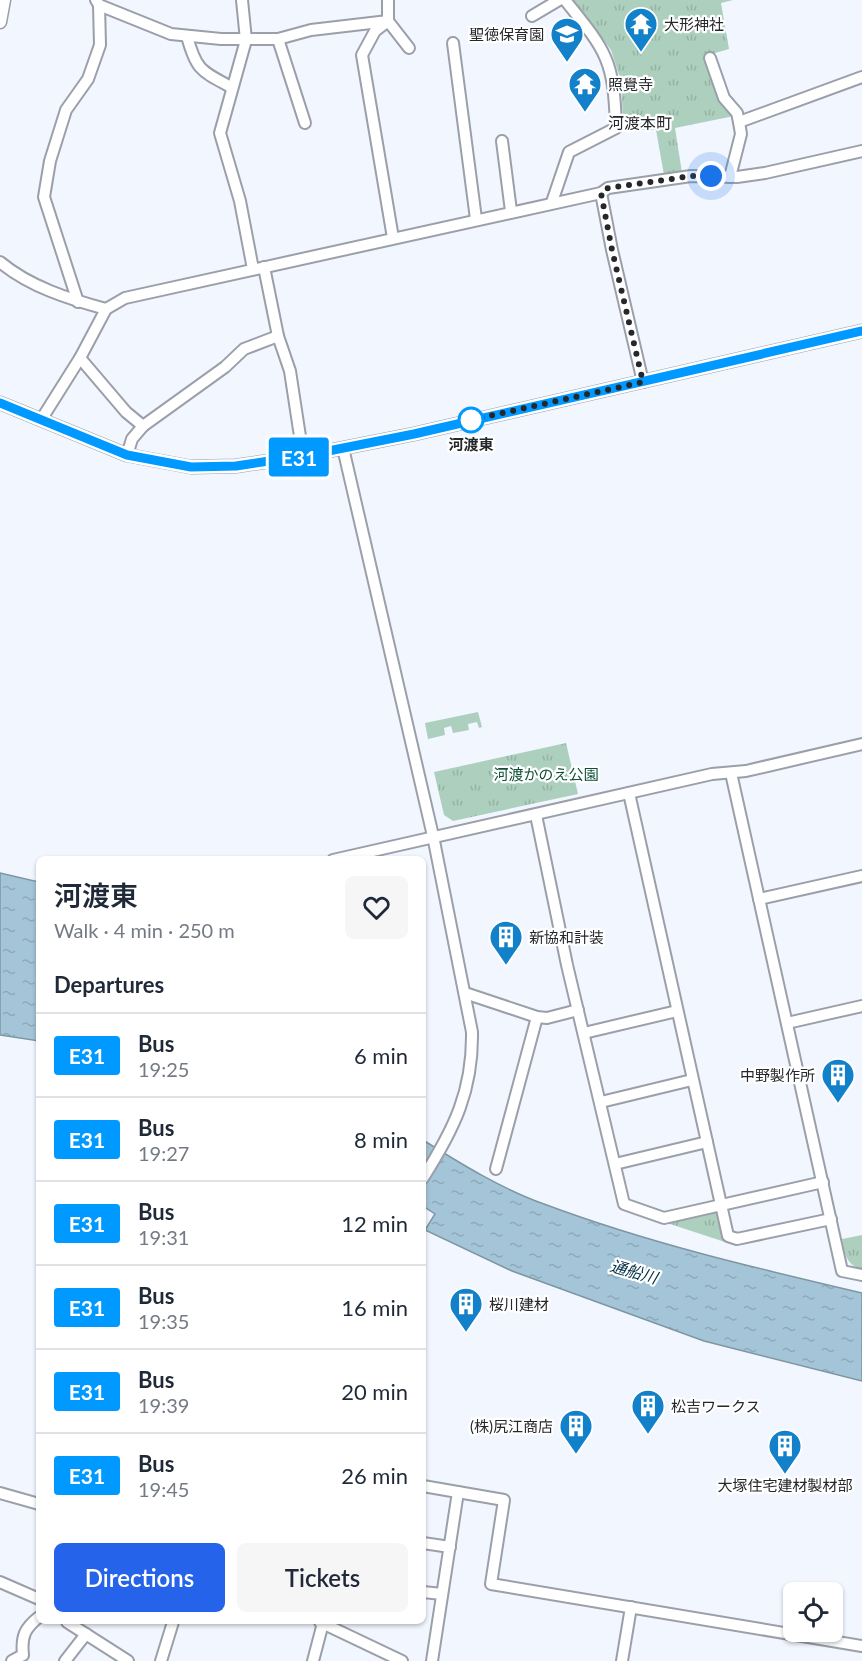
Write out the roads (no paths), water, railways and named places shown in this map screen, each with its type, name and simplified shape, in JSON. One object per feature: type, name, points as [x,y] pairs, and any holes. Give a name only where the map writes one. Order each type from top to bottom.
[{"type":"street","points":[[0,22],[4,0]]},
{"type":"street","points":[[242,0],[246,40],[220,133],[290,371],[303,456]]},
{"type":"street","points":[[388,0],[388,21],[409,48]]},
{"type":"street","points":[[532,16],[559,0]]},
{"type":"street","points":[[552,202],[569,152],[616,128],[612,69],[606,54],[565,0]]},
{"type":"street","points":[[78,302],[44,197],[50,161],[66,110],[88,79],[100,45],[98,3],[171,33],[246,40],[278,39],[311,30],[388,21]]},
{"type":"street","points":[[388,21],[375,30],[362,55],[393,238]]},
{"type":"street","points":[[187,36],[193,61],[205,73],[231,87]]},
{"type":"street","points":[[278,39],[305,123]]},
{"type":"street","points":[[453,43],[476,219]]},
{"type":"street","points":[[710,58],[724,98],[737,113],[739,122],[741,134],[730,177]]},
{"type":"street","points":[[739,122],[862,77]]},
{"type":"street","points":[[502,141],[511,212]]},
{"type":"street","points":[[40,420],[80,358],[106,309],[124,298],[601,193],[608,188],[692,176],[730,177],[765,173],[862,150]]},
{"type":"street","points":[[601,193],[643,382]]},
{"type":"street","points":[[0,262],[13,273],[78,302],[106,309]]},
{"type":"street","points":[[0,403],[127,455],[154,462],[213,467],[303,456],[343,448],[862,331]]},
{"type":"street","points":[[127,455],[132,439],[143,426],[225,367],[244,349],[278,336]]},
{"type":"street","points":[[80,358],[126,412],[143,426]]},
{"type":"street","points":[[343,448],[433,836],[472,1032],[473,1064],[461,1108],[445,1143],[426,1173]]},
{"type":"street","points":[[350,856],[712,774],[731,773],[862,744]]},
{"type":"street","points":[[731,773],[842,1271],[862,1275]]},
{"type":"street","points":[[629,793],[728,1236],[737,1239],[831,1219]]},
{"type":"street","points":[[536,814],[578,1010],[624,1204],[664,1218],[823,1182]]},
{"type":"street","points":[[759,899],[862,876]]},
{"type":"street","points":[[465,993],[537,1017],[547,1018],[578,1010]]},
{"type":"street","points":[[788,1023],[862,1006]]},
{"type":"street","points":[[584,1033],[677,1011]]},
{"type":"street","points":[[496,1169],[537,1017]]},
{"type":"street","points":[[600,1102],[692,1080]]},
{"type":"street","points":[[615,1164],[707,1142]]},
{"type":"street","points":[[426,1487],[504,1500],[491,1584],[862,1646]]},
{"type":"street","points":[[432,1661],[458,1492]]},
{"type":"street","points":[[0,1493],[36,1503]]},
{"type":"street","points":[[426,1543],[450,1547]]},
{"type":"street","points":[[0,1582],[36,1598]]},
{"type":"street","points":[[426,1592],[442,1594]]},
{"type":"street","points":[[622,1661],[631,1607]]},
{"type":"street","points":[[12,1661],[23,1654],[21,1640],[27,1627],[36,1620]]},
{"type":"street","points":[[71,1624],[128,1661]]},
{"type":"street","points":[[161,1661],[172,1624]]},
{"type":"street","points":[[313,1661],[322,1624]]},
{"type":"street","points":[[326,1624],[402,1661]]},
{"type":"street","points":[[65,1661],[86,1634]]},
{"type":"water","points":[[0,873],[36,881],[36,1041],[0,1035]]},
{"type":"water","name":"通船川","points":[[426,1142],[513,1191],[583,1218],[702,1254],[862,1293],[862,1381],[704,1341],[512,1271],[426,1230],[435,1214],[426,1208]]},
{"type":"place","name":"大形神社","points":[[641,53]]},
{"type":"place","name":"聖徳保育園","points":[[567,63]]},
{"type":"place","name":"照覺寺","points":[[585,113]]},
{"type":"place","name":"河渡東","points":[[471,420]]},
{"type":"place","name":"新協和計装","points":[[506,966]]},
{"type":"place","name":"中野製作所","points":[[838,1104]]},
{"type":"place","name":"桜川建材","points":[[466,1333]]},
{"type":"place","name":"松吉ワークス","points":[[648,1435]]},
{"type":"place","name":"(株)尻江商店","points":[[576,1455]]},
{"type":"place","name":"大塚住宅建材製材部","points":[[785,1475]]},
{"type":"district","name":"河渡本町","points":[[640,122]]},
{"type":"park label","name":"河渡かのえ公園","points":[[546,774]]}]
